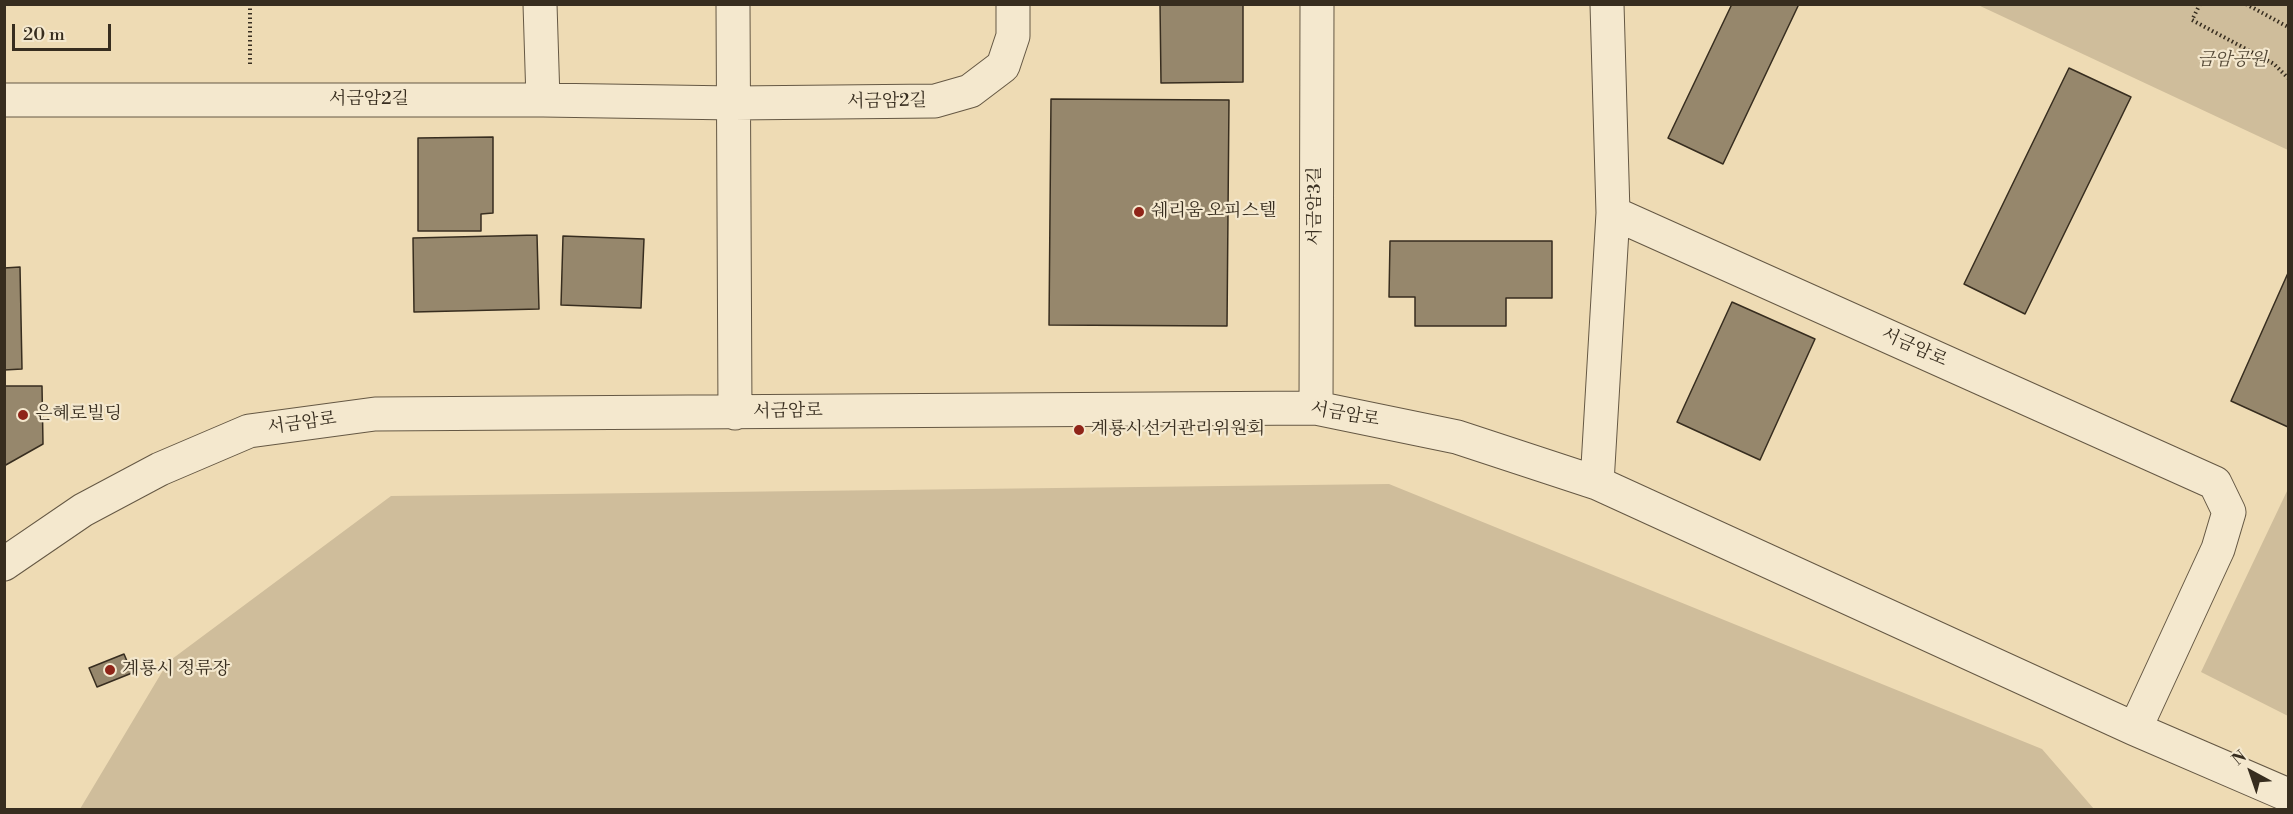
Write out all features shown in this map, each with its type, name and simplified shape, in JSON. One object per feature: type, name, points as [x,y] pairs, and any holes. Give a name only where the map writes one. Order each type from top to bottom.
[{"type":"street","points":[[540,4],[543,100]]},
{"type":"street","points":[[733,4],[735,413]]},
{"type":"street","name":"서금암2길","points":[[4,100],[543,100],[734,103],[935,101],[970,91],[1003,66],[1013,36],[1013,4]]},
{"type":"street","name":"서금암3길","points":[[1316,408],[1317,4]]},
{"type":"street","points":[[1597,483],[1613,213],[1607,4]]},
{"type":"street","name":"서금암로","points":[[1613,213],[2215,483],[2229,512],[2218,549],[2135,729]]},
{"type":"street","name":"서금암로","points":[[4,564],[83,510],[160,469],[249,431],[375,414],[1316,408],[1458,437],[1597,483],[2135,729],[2289,795]]},
{"type":"path","points":[[250,4],[251,100]]},
{"type":"path","points":[[2200,4],[2192,20],[2274,64],[2289,78]]},
{"type":"path","points":[[2246,4],[2289,27]]},
{"type":"green space","name":"금암공원","points":[[1978,5],[2288,5],[2288,150]]},
{"type":"green space","points":[[1389,484],[2042,749],[2094,809],[80,809],[168,662],[391,496]]},
{"type":"green space","points":[[2288,489],[2288,716],[2201,672]]},
{"type":"building","points":[[1160,4],[1243,4],[1243,82],[1161,83]]},
{"type":"building","points":[[1732,4],[1799,4],[1723,164],[1668,138]]},
{"type":"building","points":[[2069,68],[2131,97],[2025,314],[1964,284]]},
{"type":"building","name":"쉐리움 오피스텔","points":[[1051,99],[1229,100],[1227,326],[1049,325]]},
{"type":"building","points":[[493,137],[493,213],[481,214],[481,231],[418,231],[418,138]]},
{"type":"building","points":[[537,235],[539,309],[414,312],[413,238]]},
{"type":"building","points":[[563,236],[644,239],[641,308],[561,305]]},
{"type":"building","points":[[1390,241],[1552,241],[1552,298],[1506,298],[1506,326],[1415,326],[1415,297],[1389,297]]},
{"type":"building","points":[[20,267],[22,369],[4,370],[4,268]]},
{"type":"building","points":[[2288,273],[2288,427],[2231,401]]},
{"type":"building","points":[[1732,302],[1815,339],[1760,460],[1677,422]]},
{"type":"building","name":"은혜로빌딩","points":[[4,386],[42,386],[43,444],[4,466]]},
{"type":"building","name":"계룡시 정류장","points":[[124,654],[132,673],[97,687],[89,668]]},
{"type":"place","name":"쉐리움 오피스텔","points":[[1139,212]]},
{"type":"place","name":"은혜로빌딩","points":[[23,415]]},
{"type":"place","name":"계룡시선거관리위원회","points":[[1079,430]]},
{"type":"place","name":"계룡시 정류장","points":[[110,670]]}]
